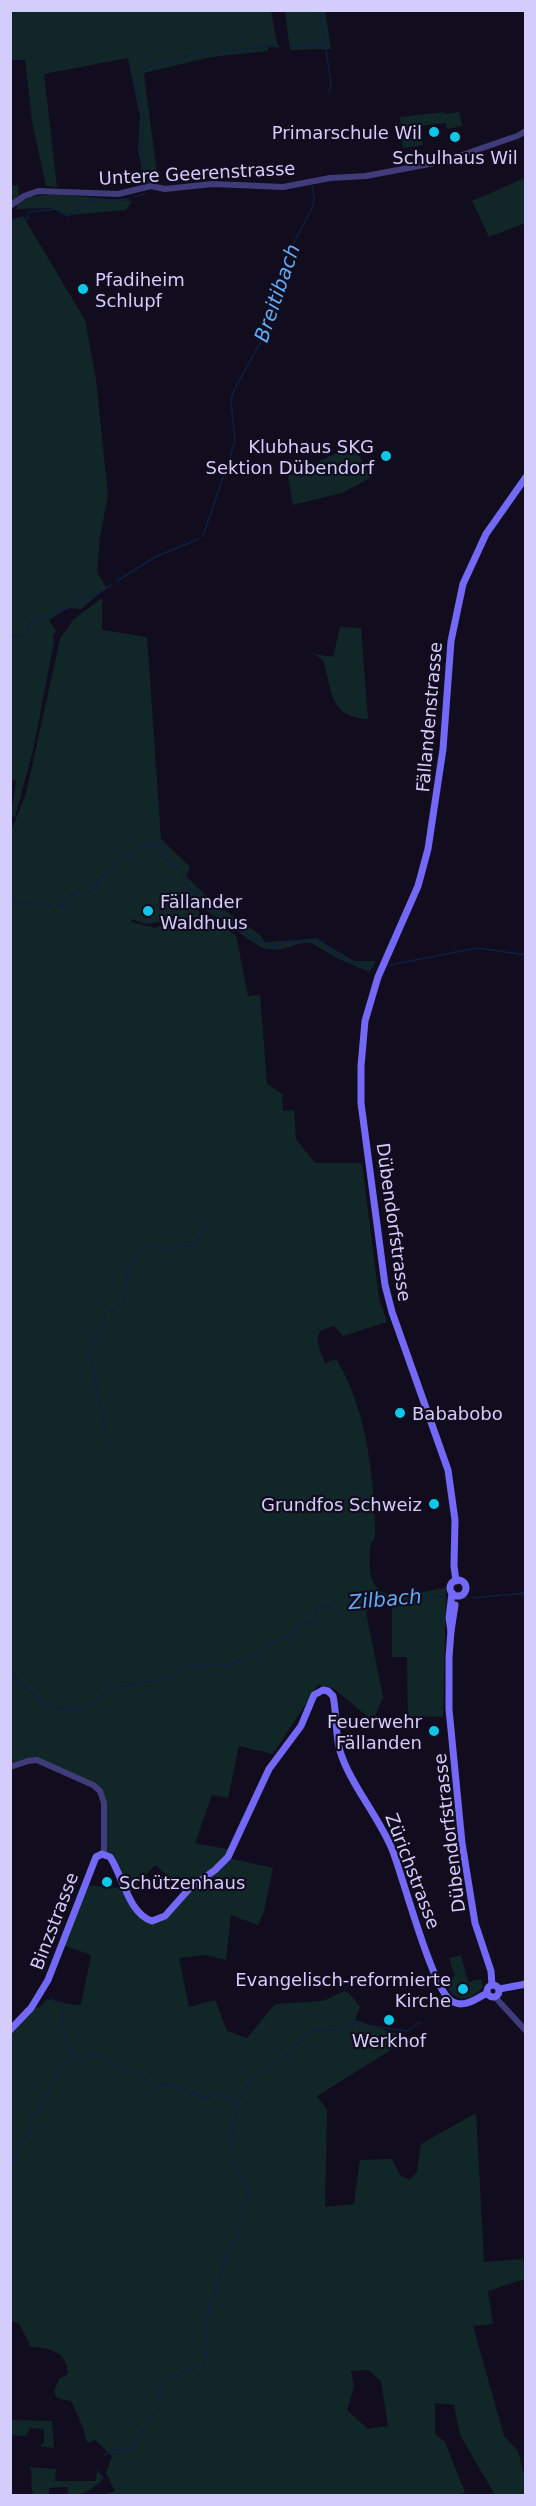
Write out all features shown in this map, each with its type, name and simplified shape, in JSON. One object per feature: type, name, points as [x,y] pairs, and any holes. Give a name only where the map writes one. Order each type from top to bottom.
[{"type":"main road","name":"Fällandenstrasse","points":[[381,969],[418,886],[428,849],[443,749],[451,641],[463,584],[486,534],[525,477]]},
{"type":"main road","name":"Dübendorfstrasse","points":[[381,969],[365,1021],[361,1102],[385,1285],[392,1312],[446,1460],[452,1488],[456,1581]]},
{"type":"main road","name":"Dübendorfstrasse","points":[[455,1594],[464,1593],[465,1587],[462,1582],[456,1581],[450,1586],[455,1594],[449,1618],[452,1649],[450,1720],[466,1876],[475,1923],[495,1987]]},
{"type":"main road","name":"Zürichstrasse","points":[[104,1855],[113,1863],[138,1911],[150,1921],[163,1918],[189,1888],[215,1870],[228,1857],[272,1764],[300,1726],[316,1693],[325,1690],[334,1698],[340,1749],[344,1760],[381,1824],[392,1849],[432,1965],[444,1992],[452,2001],[460,2004],[467,2004],[487,1994]]},
{"type":"main road","name":"Binzstrasse","points":[[10,2030],[31,2008],[45,1987],[93,1862],[98,1855],[104,1855]]},
{"type":"main road","points":[[495,1987],[499,1993],[495,1997],[487,1994],[487,1989],[495,1987],[525,1984]]},
{"type":"street","name":"Untere Geerenstrasse","points":[[10,206],[24,196],[38,191],[118,194],[151,186],[165,189],[238,184],[283,187],[330,178],[375,175],[445,161],[517,136],[525,131]]},
{"type":"street","points":[[10,1767],[37,1760],[95,1786],[104,1803],[104,1855]]},
{"type":"street","points":[[495,1997],[525,2031]]},
{"type":"green space","points":[[10,11],[271,11],[280,48],[268,46],[268,51],[211,57],[144,73],[158,183],[144,182],[138,149],[140,117],[128,58],[44,74],[57,187],[46,186],[32,121],[25,60],[11,60]]},
{"type":"green space","points":[[285,11],[325,11],[331,49],[290,50]]},
{"type":"green space","points":[[444,112],[445,114],[459,112],[462,126],[447,129],[446,123],[420,126],[423,145],[403,148],[400,117]]},
{"type":"green space","points":[[525,178],[525,223],[489,237],[472,201]]},
{"type":"green space","points":[[18,185],[19,198],[53,194],[132,201],[126,210],[68,215],[51,208],[17,209],[17,202],[11,210],[11,186]]},
{"type":"green space","points":[[23,216],[85,320],[96,380],[108,495],[100,537],[97,572],[106,588],[81,609],[68,608],[49,620],[56,631],[53,636],[54,642],[33,750],[15,817],[11,816],[16,781],[10,780],[10,220]]},
{"type":"green space","points":[[354,445],[370,478],[342,493],[293,505],[288,476]]},
{"type":"green space","points":[[102,598],[102,630],[147,637],[161,839],[190,867],[186,876],[210,900],[259,934],[265,942],[317,939],[354,961],[376,961],[369,972],[311,943],[302,943],[279,950],[262,948],[207,911],[202,901],[196,904],[201,916],[147,924],[131,919],[131,922],[156,928],[204,920],[236,935],[248,996],[260,995],[267,1084],[282,1094],[283,1111],[294,1110],[296,1139],[315,1163],[362,1163],[379,1298],[387,1322],[343,1336],[334,1326],[320,1331],[317,1341],[325,1363],[336,1359],[347,1378],[362,1422],[373,1493],[375,1538],[371,1543],[370,1564],[372,1578],[377,1588],[385,1593],[396,1595],[446,1588],[443,1717],[408,1716],[407,1657],[392,1657],[392,1604],[373,1604],[366,1612],[383,1697],[373,1721],[333,1688],[318,1685],[273,1754],[239,1746],[228,1798],[212,1795],[195,1843],[232,1850],[228,1856],[232,1859],[273,1868],[264,1911],[258,1925],[231,1915],[226,1960],[206,1955],[179,1958],[189,2007],[215,2000],[227,2031],[247,2038],[275,2004],[323,2001],[344,1991],[350,1994],[360,2007],[355,2020],[410,2038],[317,2096],[327,2110],[325,2207],[354,2204],[360,2160],[392,2159],[400,2175],[410,2180],[417,2172],[421,2144],[476,2113],[484,2262],[523,2259],[525,2279],[488,2291],[493,2324],[473,2326],[504,2436],[518,2451],[525,2477],[525,2495],[495,2495],[460,2435],[454,2405],[435,2403],[435,2434],[445,2442],[465,2493],[442,2496],[104,2495],[115,2491],[106,2473],[112,2456],[95,2440],[87,2443],[83,2427],[71,2401],[57,2398],[54,2392],[59,2379],[68,2374],[64,2360],[51,2350],[31,2347],[19,2323],[11,2321],[11,2030],[31,2008],[40,2007],[47,1999],[74,2005],[81,2004],[91,1956],[62,1945],[87,1885],[119,1888],[138,1911],[157,1920],[186,1891],[155,1865],[128,1895],[113,1863],[104,1855],[100,1791],[40,1761],[11,1767],[11,831],[26,794],[60,639],[73,620]],"holes":[[[368,2370],[381,2381],[388,2426],[368,2429],[347,2410],[354,2387],[351,2371]]]},
{"type":"green space","points":[[340,627],[361,628],[368,719],[355,717],[339,707],[334,700],[323,660],[314,654],[333,657]]},
{"type":"green space","points":[[461,1955],[468,1982],[481,1979],[483,1987],[472,1996],[462,1999],[453,1994],[445,1983],[455,1976],[449,1958]]},
{"type":"green space","points":[[11,2420],[52,2421],[54,2448],[39,2446],[44,2443],[44,2429],[30,2428],[26,2436],[11,2435]]},
{"type":"green space","points":[[30,2467],[56,2469],[55,2481],[96,2481],[97,2470],[104,2478],[84,2493],[68,2495],[68,2487],[49,2488],[49,2495],[34,2495]]},
{"type":"waterway","name":"Breitibach","points":[[320,10],[331,83],[329,92]]},
{"type":"waterway","points":[[292,45],[320,45],[325,39]]},
{"type":"waterway","points":[[213,52],[276,45]]},
{"type":"waterway","points":[[141,71],[163,62],[208,52]]},
{"type":"waterway","points":[[138,76],[136,86],[144,118],[141,150],[148,183]]},
{"type":"waterway","name":"Breitibach","points":[[203,536],[235,442],[231,400],[234,390],[268,329],[288,254],[313,206],[312,186]]},
{"type":"waterway","points":[[134,197],[145,194]]},
{"type":"waterway","points":[[10,222],[27,219],[29,212],[55,209],[67,216],[91,201],[129,199]]},
{"type":"waterway","name":"Breitibach","points":[[117,581],[155,557],[199,539]]},
{"type":"waterway","points":[[10,636],[26,636],[29,624],[51,613],[72,607],[80,599],[92,597],[111,585]]},
{"type":"waterway","points":[[87,891],[97,888],[98,880],[115,866],[117,860],[123,859],[146,844],[162,846],[165,851],[164,858],[181,871],[188,888],[202,895],[209,911],[216,911],[218,917],[231,921],[254,939],[279,946],[285,942],[314,939],[323,942],[329,950],[352,963],[374,967]]},
{"type":"waterway","points":[[10,900],[37,904],[46,908],[54,902],[62,907],[71,894],[81,891]]},
{"type":"waterway","points":[[389,965],[478,948],[526,955]]},
{"type":"waterway","points":[[175,1248],[195,1245],[207,1225]]},
{"type":"waterway","points":[[146,1248],[149,1245],[169,1249]]},
{"type":"waterway","points":[[109,1311],[123,1305],[129,1268],[143,1250]]},
{"type":"waterway","points":[[105,1314],[100,1329],[91,1341],[90,1356],[105,1430]]},
{"type":"waterway","points":[[107,1437],[108,1445]]},
{"type":"waterway","name":"Zilbach","points":[[472,1598],[526,1593]]},
{"type":"waterway","name":"Zilbach","points":[[349,1601],[365,1598],[410,1601],[431,1595],[444,1597]]},
{"type":"waterway","name":"Zilbach","points":[[179,1669],[184,1664],[191,1666],[230,1665],[257,1654],[279,1638],[294,1636],[298,1624],[314,1622],[315,1607],[325,1607],[338,1602]]},
{"type":"waterway","name":"Zilbach","points":[[10,1673],[46,1706],[75,1710],[91,1705],[111,1688],[166,1679],[174,1675]]},
{"type":"waterway","points":[[51,1998],[64,2010],[62,2024]]},
{"type":"waterway","points":[[235,2101],[239,2100],[253,2078],[293,2051],[305,2034],[312,2031],[338,2030],[350,2024],[407,2031],[420,2022]]},
{"type":"waterway","points":[[66,2030],[66,2043],[75,2055]]},
{"type":"waterway","points":[[10,2166],[19,2154],[19,2144],[32,2132],[31,2116],[37,2112],[59,2070],[71,2057],[83,2060],[96,2053],[113,2065],[140,2074],[152,2085],[166,2084],[206,2098],[216,2093],[235,2102]]},
{"type":"waterway","points":[[234,2102],[236,2117],[231,2136],[234,2150]]},
{"type":"waterway","points":[[234,2156],[234,2166],[248,2186],[244,2215]]},
{"type":"waterway","points":[[157,2399],[167,2376],[176,2376],[205,2363],[206,2322],[228,2253],[240,2233]]},
{"type":"waterway","points":[[105,2455],[113,2450],[131,2449],[154,2414]]},
{"type":"place","name":"Primarschule Wil","points":[[434,132]]},
{"type":"place","name":"Schulhaus Wil","points":[[455,137]]},
{"type":"place","name":"Pfadiheim Schlupf","points":[[83,289]]},
{"type":"place","name":"Klubhaus SKG Sektion Dübendorf","points":[[386,456]]},
{"type":"place","name":"Fällander Waldhuus","points":[[148,911]]},
{"type":"place","name":"Bababobo","points":[[400,1413]]},
{"type":"place","name":"Grundfos Schweiz","points":[[434,1504]]},
{"type":"place","name":"Feuerwehr Fällanden","points":[[434,1731]]},
{"type":"place","name":"Schützenhaus","points":[[107,1882]]},
{"type":"place","name":"Evangelisch-reformierte Kirche","points":[[463,1989]]},
{"type":"place","name":"Werkhof","points":[[389,2020]]}]
